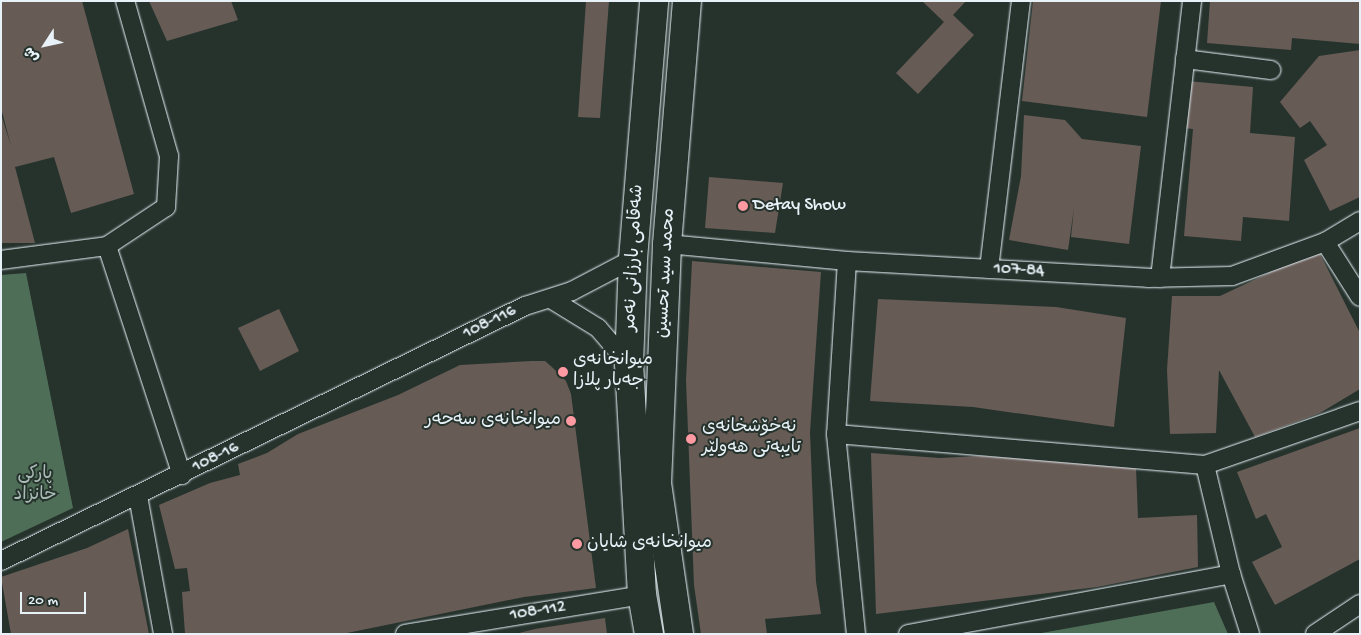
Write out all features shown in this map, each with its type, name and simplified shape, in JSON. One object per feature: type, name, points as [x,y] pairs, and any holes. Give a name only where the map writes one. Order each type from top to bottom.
[{"type":"main road","name":"شەقامی بارزانی نەمر","points":[[649,634],[642,595],[629,364],[633,259],[654,1]]},
{"type":"main road","name":"محمد سید تحسین","points":[[679,634],[657,484],[667,244],[687,1]]},
{"type":"street","points":[[1,260],[108,246],[166,207],[169,156],[125,1]]},
{"type":"street","points":[[989,269],[1021,1]]},
{"type":"street","points":[[1160,278],[1192,1]]},
{"type":"street","points":[[1186,59],[1271,70]]},
{"type":"street","name":"107-84","points":[[667,244],[847,261],[1160,278],[1232,276],[1325,242],[1360,221]]},
{"type":"street","points":[[1325,242],[1360,297]]},
{"type":"street","points":[[108,246],[182,474]]},
{"type":"street","name":"108-116","points":[[430,352],[525,306],[551,299],[594,282],[633,259]]},
{"type":"street","points":[[847,261],[836,434],[856,634]]},
{"type":"street","points":[[551,299],[598,328],[629,364]]},
{"type":"street","name":"108-16","points":[[1,561],[138,496],[430,352]]},
{"type":"street","points":[[836,434],[1205,465],[1360,410]]},
{"type":"street","points":[[1205,465],[1230,574],[1250,634]]},
{"type":"street","points":[[138,496],[163,634]]},
{"type":"street","points":[[908,634],[1230,574]]},
{"type":"street","name":"108-112","points":[[405,634],[642,595]]},
{"type":"street","points":[[1315,634],[1360,604]]},
{"type":"green space","name":"پارکی خانزاد","points":[[26,273],[73,508],[1,542],[1,275]]},
{"type":"green space","points":[[1214,602],[1228,634],[1036,634]]},
{"type":"building","points":[[1,1],[82,1],[134,194],[71,213],[54,157],[15,167],[35,243],[1,243],[1,114],[11,146],[1,108]]},
{"type":"building","points":[[149,1],[231,1],[238,20],[167,41]]},
{"type":"building","points":[[586,1],[609,1],[600,118],[578,117]]},
{"type":"building","points":[[922,1],[966,1],[953,15],[974,35],[918,94],[896,73],[944,22]]},
{"type":"building","points":[[1033,1],[1161,1],[1147,117],[1022,101]]},
{"type":"building","points":[[1210,1],[1360,1],[1360,44],[1292,38],[1291,50],[1207,43]]},
{"type":"building","points":[[1360,50],[1360,197],[1330,211],[1304,160],[1327,145],[1310,121],[1300,128],[1280,102],[1319,56]]},
{"type":"building","points":[[1187,81],[1253,87],[1250,133],[1295,137],[1289,221],[1243,217],[1241,241],[1184,236],[1193,129],[1183,128]]},
{"type":"building","points":[[1024,115],[1065,120],[1082,139],[1141,146],[1129,244],[1071,237],[1074,208],[1068,250],[1009,240],[1021,176]]},
{"type":"building","name":"Detay Show","points":[[709,177],[783,183],[775,233],[705,228]]},
{"type":"building","points":[[1318,250],[1360,333],[1360,389],[1320,413],[1255,437],[1219,370],[1216,433],[1170,434],[1167,370],[1172,296],[1220,296]]},
{"type":"building","points":[[692,261],[821,272],[810,432],[816,582],[821,614],[765,619],[767,634],[701,634],[694,585],[686,380]]},
{"type":"building","points":[[878,299],[1056,307],[1126,318],[1114,427],[973,407],[870,401]]},
{"type":"building","points":[[279,309],[299,351],[260,371],[238,328]]},
{"type":"building","points":[[545,361],[566,381],[571,394],[596,588],[524,597],[342,634],[185,634],[182,592],[190,591],[187,568],[175,569],[159,505],[210,483],[240,475],[238,464],[267,453],[298,434],[398,395],[460,365]]},
{"type":"building","points":[[1360,428],[1360,559],[1275,605],[1252,562],[1282,547],[1266,514],[1256,519],[1237,472]]},
{"type":"building","points":[[871,453],[940,458],[981,456],[1136,468],[1138,518],[1197,515],[1198,567],[1097,587],[876,614]]},
{"type":"building","points":[[128,529],[149,634],[11,634],[1,577],[87,548]]},
{"type":"building","points":[[605,618],[607,634],[515,634],[535,629]]},
{"type":"place","name":"Detay Show","points":[[743,206]]},
{"type":"place","name":"میوانخانەی جەبار پلازا","points":[[563,372]]},
{"type":"place","name":"میوانخانەی سەحەر","points":[[571,421]]},
{"type":"place","name":"نەخۆشخانەی تایبەتی هەولێر","points":[[691,439]]},
{"type":"place","name":"میوانخانەی شایان","points":[[577,544]]}]
